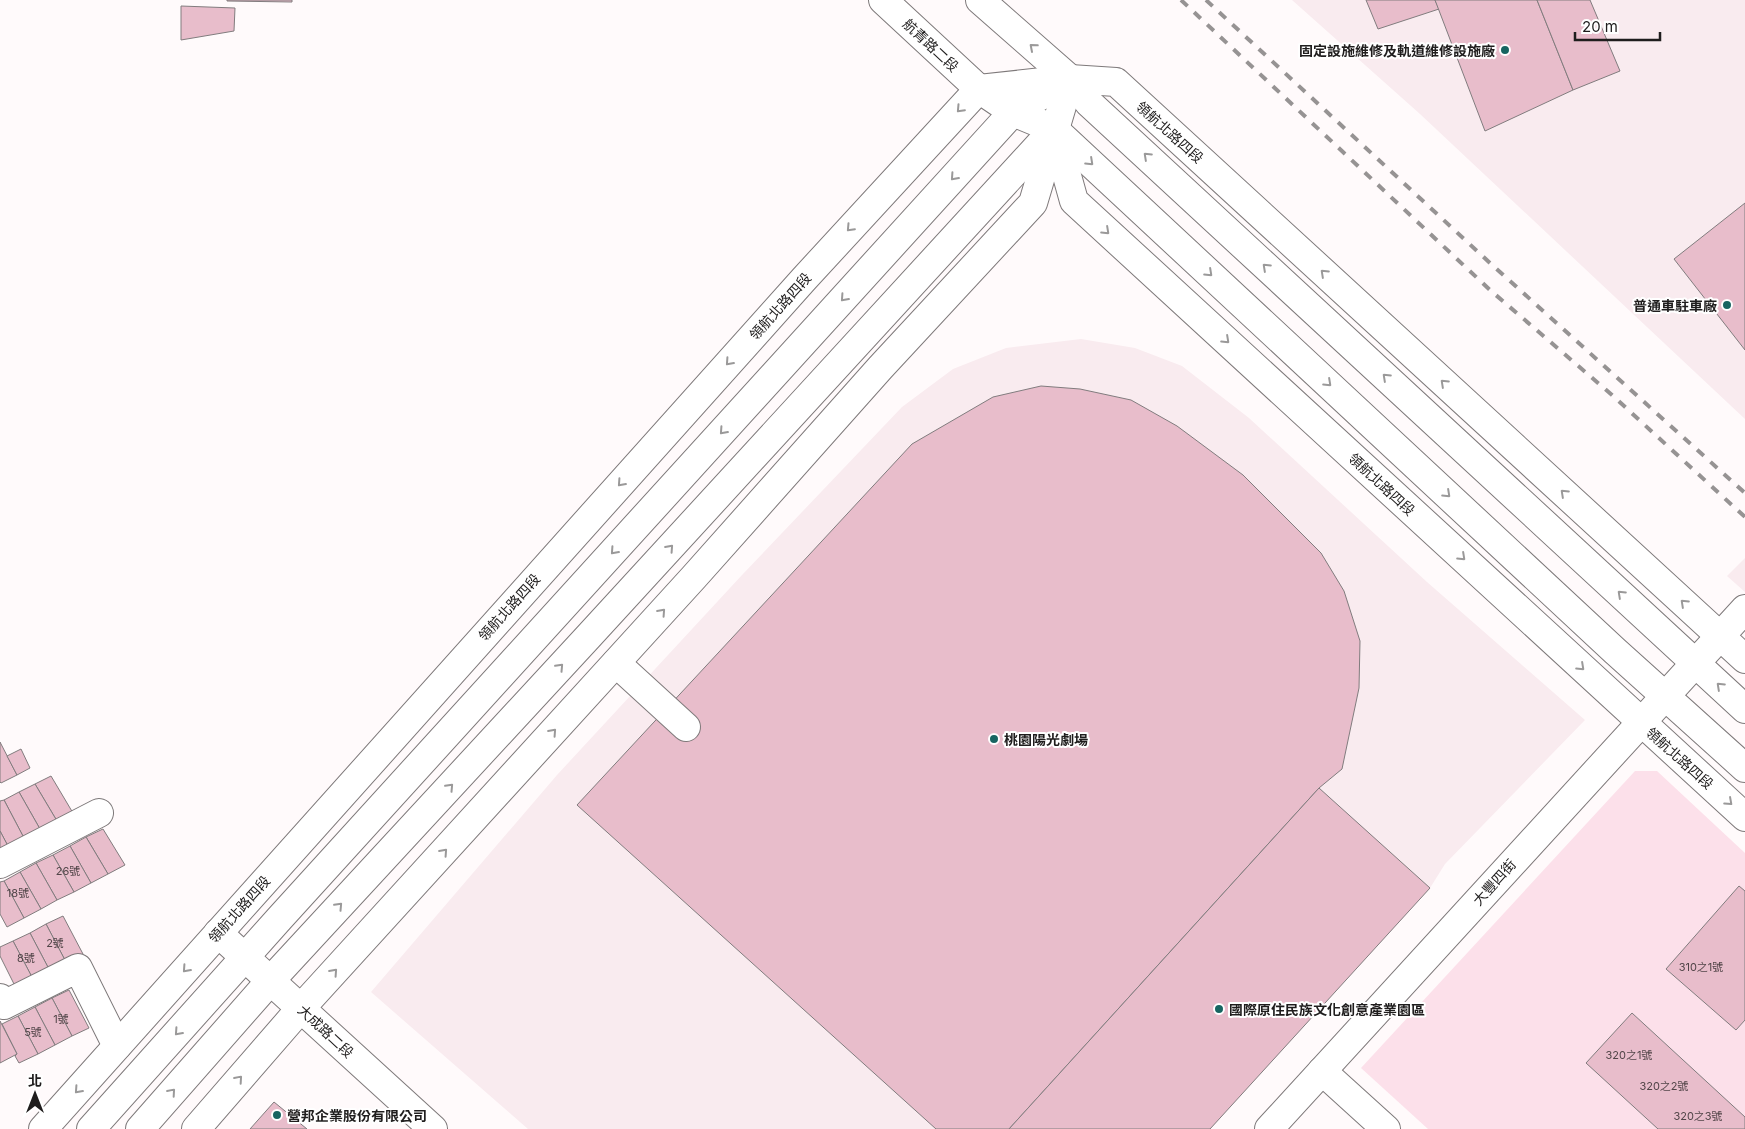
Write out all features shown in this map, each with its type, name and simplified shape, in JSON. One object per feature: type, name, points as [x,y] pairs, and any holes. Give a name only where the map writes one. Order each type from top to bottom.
[{"type":"street","name":"航青路二段","points":[[883,0],[979,89]]},
{"type":"street","points":[[980,0],[1070,79],[1089,103],[1745,709]]},
{"type":"street","name":"領航北路四段","points":[[43,1129],[804,279],[979,89],[1070,79],[1116,82],[1745,659]]},
{"type":"street","points":[[90,1129],[1013,112],[1070,79]]},
{"type":"street","points":[[196,1129],[302,1008],[616,663],[880,368],[1033,202],[1070,79]]},
{"type":"street","points":[[979,89],[1013,112],[1054,129],[1664,696],[1745,768]]},
{"type":"street","points":[[1033,202],[1074,201],[1054,129]]},
{"type":"street","points":[[140,1129],[271,980],[1054,129]]},
{"type":"street","name":"領航北路四段","points":[[1074,201],[1745,817]]},
{"type":"street","name":"大豐四街","points":[[1269,1129],[1745,609]]},
{"type":"street","points":[[616,663],[686,727]]},
{"type":"street","points":[[0,864],[99,813]]},
{"type":"street","name":"大成路二段","points":[[218,933],[433,1129]]},
{"type":"street","points":[[0,998],[4,1005],[78,968],[117,1046]]},
{"type":"street","points":[[1322,1071],[1386,1129]]},
{"type":"shaded area","points":[[1292,0],[1745,0],[1745,419],[1420,114]]},
{"type":"shaded area","points":[[1081,339],[1135,348],[1182,366],[1249,418],[1427,582],[1585,720],[1445,864],[1430,888],[1210,1129],[528,1129],[371,992],[557,775],[742,575],[902,407],[953,369],[1006,348]]},
{"type":"shaded area","points":[[1745,558],[1745,592],[1727,576]]},
{"type":"shaded area","points":[[1635,771],[1657,771],[1745,853],[1745,1129],[1428,1129],[1361,1068]]},
{"type":"building","points":[[292,0],[292,2],[227,1]]},
{"type":"building","points":[[1366,0],[1435,0],[1439,9],[1378,29]]},
{"type":"building","name":"固定設施維修及軌道維修設施廠","points":[[1435,0],[1537,0],[1573,90],[1485,131]]},
{"type":"building","points":[[1537,0],[1590,0],[1620,71],[1573,90]]},
{"type":"building","points":[[181,6],[235,8],[234,31],[181,40]]},
{"type":"building","name":"普通車駐車廠","points":[[1745,203],[1745,350],[1674,259]]},
{"type":"building","name":"桃園陽光劇場","points":[[1041,386],[1080,389],[1131,400],[1177,426],[1243,475],[1321,553],[1344,591],[1360,641],[1359,688],[1342,769],[1319,788],[1009,1129],[936,1129],[577,805],[912,444],[993,397]]},
{"type":"building","points":[[0,742],[17,775],[1,783],[0,782]]},
{"type":"building","points":[[21,749],[30,768],[17,775],[7,756]]},
{"type":"building","points":[[51,776],[73,813],[57,821],[35,784]]},
{"type":"building","points":[[35,784],[57,821],[40,829],[19,792]]},
{"type":"building","name":"國際原住民族文化創意產業園區","points":[[1319,788],[1430,888],[1210,1129],[1009,1129]]},
{"type":"building","points":[[19,792],[40,829],[24,838],[4,800]]},
{"type":"building","points":[[4,800],[24,838],[8,846],[0,831],[0,801]]},
{"type":"building","points":[[103,829],[125,865],[108,874],[86,837]]},
{"type":"building","points":[[0,831],[8,846],[0,850]]},
{"type":"building","points":[[86,837],[108,874],[91,883],[70,846]]},
{"type":"building","points":[[70,846],[91,883],[74,892],[53,855]]},
{"type":"building","points":[[53,855],[74,892],[57,900],[36,863]]},
{"type":"building","points":[[36,863],[57,900],[41,909],[20,872]]},
{"type":"building","points":[[20,872],[41,909],[24,918],[4,881]]},
{"type":"building","points":[[4,881],[24,918],[7,927],[0,914],[0,882]]},
{"type":"building","points":[[1739,886],[1745,891],[1745,1020],[1736,1030],[1666,969]]},
{"type":"building","points":[[63,916],[83,954],[66,962],[46,924]]},
{"type":"building","points":[[46,924],[66,962],[50,971],[30,933]]},
{"type":"building","points":[[30,933],[50,971],[33,979],[13,941]]},
{"type":"building","points":[[13,941],[33,979],[16,988],[0,956],[0,947]]},
{"type":"building","points":[[69,990],[89,1028],[72,1036],[52,998]]},
{"type":"building","points":[[52,998],[72,1036],[55,1045],[35,1007]]},
{"type":"building","points":[[35,1007],[55,1045],[38,1054],[18,1016]]},
{"type":"building","points":[[1632,1013],[1745,1117],[1745,1129],[1658,1129],[1586,1063]]},
{"type":"building","points":[[18,1016],[38,1054],[19,1063],[15,1056],[17,1054],[2,1024]]},
{"type":"building","points":[[0,1021],[17,1054],[0,1063]]},
{"type":"building","name":"營邦企業股份有限公司","points":[[274,1102],[307,1129],[250,1129]]},
{"type":"railway","points":[[1181,0],[1490,290],[1612,395],[1745,517]]},
{"type":"railway","points":[[1206,0],[1490,263],[1745,493]]},
{"type":"place","name":"固定設施維修及軌道維修設施廠","points":[[1505,50]]},
{"type":"place","name":"普通車駐車廠","points":[[1727,305]]},
{"type":"place","name":"桃園陽光劇場","points":[[994,739]]},
{"type":"place","name":"國際原住民族文化創意產業園區","points":[[1219,1009]]},
{"type":"place","name":"營邦企業股份有限公司","points":[[277,1115]]}]
